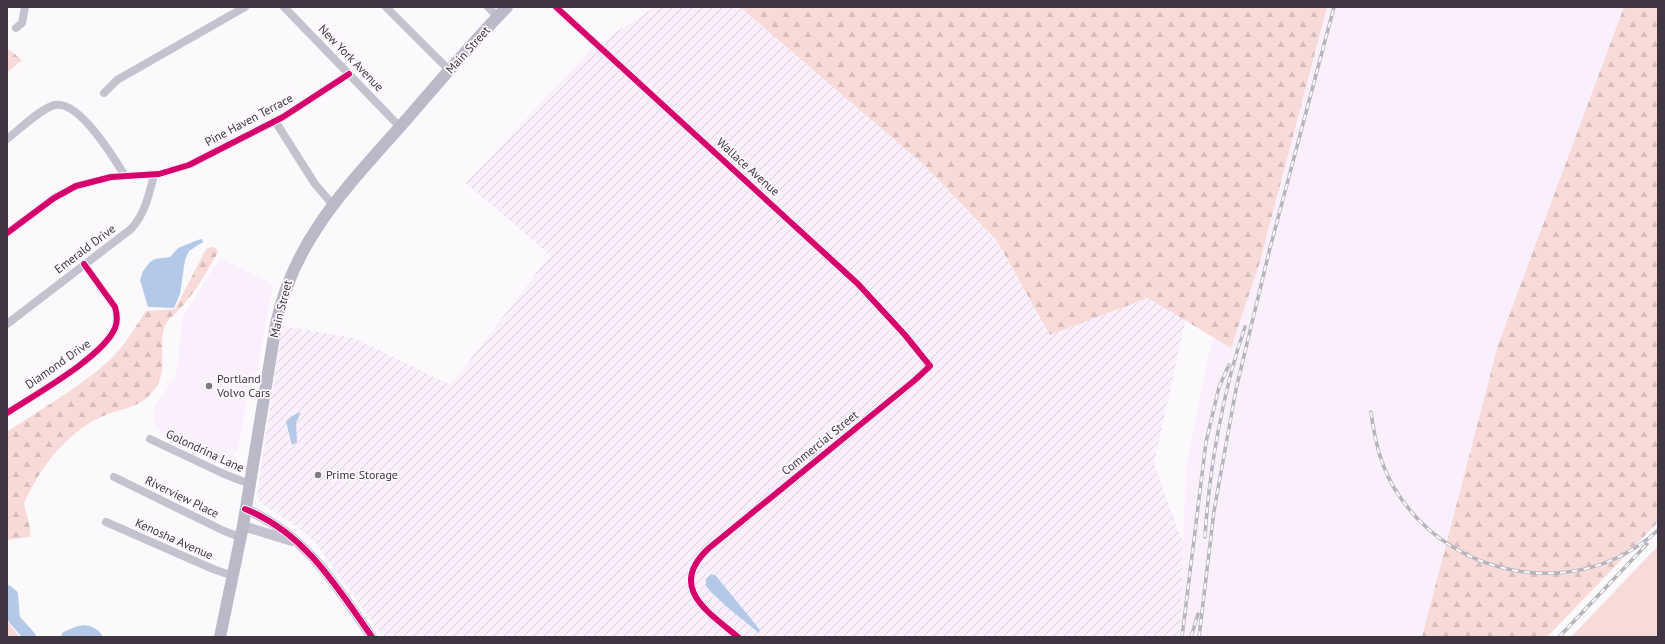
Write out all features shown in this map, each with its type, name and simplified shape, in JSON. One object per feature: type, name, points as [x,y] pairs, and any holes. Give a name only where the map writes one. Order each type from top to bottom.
[{"type":"main road","name":"Main Street","points":[[220,637],[250,484],[274,335],[284,292],[304,247],[333,205],[507,7]]},
{"type":"street","points":[[16,28],[22,23],[25,7]]},
{"type":"street","points":[[104,93],[118,80],[244,7]]},
{"type":"street","name":"New York Avenue","points":[[284,7],[400,127]]},
{"type":"street","points":[[386,7],[450,71]]},
{"type":"street","points":[[488,7],[498,16]]},
{"type":"street","name":"Wallace Avenue","points":[[556,7],[858,284],[918,350]]},
{"type":"street","name":"Pine Haven Terrace","points":[[7,233],[54,198],[76,186],[99,179],[154,175],[175,170],[189,164],[275,121],[349,74]]},
{"type":"street","points":[[7,139],[52,106],[63,106],[75,113],[93,130],[125,176]]},
{"type":"street","points":[[275,121],[315,184],[333,205]]},
{"type":"street","name":"Emerald Drive","points":[[7,324],[131,229],[138,221],[148,200],[154,175]]},
{"type":"street","name":"Diamond Drive","points":[[7,413],[88,359],[102,346],[115,329],[117,314],[115,308],[84,264]]},
{"type":"street","name":"Commercial Street","points":[[738,637],[702,606],[692,589],[691,575],[693,566],[709,548],[915,380],[930,366],[918,350]]},
{"type":"street","name":"Golondrina Lane","points":[[150,439],[224,474],[250,484]]},
{"type":"street","name":"Riverview Place","points":[[114,477],[224,531],[241,531]]},
{"type":"street","points":[[245,509],[274,523],[300,545],[326,571],[372,637]]},
{"type":"street","name":"Kenosha Avenue","points":[[106,522],[213,569],[233,576]]},
{"type":"street","points":[[241,531],[284,537],[300,545]]},
{"type":"shaded area","points":[[655,7],[740,7],[925,166],[997,242],[1050,335],[1194,281],[1154,464],[1183,544],[1180,637],[383,637],[315,542],[295,525],[261,503],[257,497],[282,326],[354,338],[451,385],[550,255],[466,183],[593,47]]},
{"type":"shaded area","points":[[1315,7],[1624,7],[1498,345],[1422,637],[1180,637],[1186,467],[1209,354]]},
{"type":"shaded area","points":[[220,258],[273,284],[257,372],[250,379],[238,450],[230,458],[223,459],[165,434],[157,427],[153,419],[155,406],[176,376],[183,316]]},
{"type":"green space","points":[[740,7],[1327,7],[1259,265],[1231,348],[1148,298],[1050,335],[997,241],[925,166]]},
{"type":"green space","points":[[1624,7],[1658,7],[1658,522],[1547,637],[1422,637],[1498,345]]},
{"type":"green space","points":[[7,48],[22,60],[7,73]]},
{"type":"green space","points":[[211,247],[216,248],[218,252],[209,268],[189,298],[169,319],[165,326],[162,337],[161,376],[154,390],[143,401],[136,405],[101,417],[77,432],[65,442],[37,478],[24,504],[30,527],[30,537],[7,540],[7,432],[61,397],[101,368],[122,347],[146,311],[175,309],[206,249]]},
{"type":"green space","points":[[1658,546],[1658,637],[1571,637]]},
{"type":"green space","points":[[7,621],[20,637],[7,637]]},
{"type":"water","points":[[202,239],[203,242],[189,251],[185,260],[180,294],[174,308],[148,307],[140,280],[143,271],[150,262],[155,259],[170,257],[178,248]]},
{"type":"water","points":[[301,412],[296,423],[297,442],[292,445],[286,421],[292,416]]},
{"type":"water","points":[[711,574],[716,576],[760,630],[759,633],[727,607],[706,586],[706,579]]},
{"type":"waterway","points":[[7,591],[12,595],[14,619],[30,637]]},
{"type":"waterway","points":[[67,637],[82,631],[89,632],[96,637]]},
{"type":"railway","points":[[1199,637],[1214,511],[1236,389],[1270,248],[1334,7]]},
{"type":"railway","points":[[1205,537],[1210,485],[1218,430],[1230,377],[1245,327]]},
{"type":"railway","points":[[1182,637],[1206,442],[1219,387],[1229,365]]},
{"type":"railway","points":[[1371,412],[1380,456],[1388,477],[1400,497],[1424,525],[1454,548],[1487,563],[1522,572],[1558,573],[1594,567],[1627,552],[1658,530]]},
{"type":"railway","points":[[1559,637],[1647,544]]},
{"type":"railway","points":[[1191,637],[1198,614]]},
{"type":"cycle path","points":[[556,7],[858,284],[905,335],[930,366],[915,380],[709,548],[697,562],[691,575],[692,586],[696,597],[714,618],[738,637]]},
{"type":"cycle path","points":[[7,233],[54,198],[76,186],[111,177],[159,174],[189,165],[283,117],[349,74]]},
{"type":"cycle path","points":[[7,413],[67,375],[83,363],[108,339],[115,328],[117,323],[115,307],[84,264]]},
{"type":"cycle path","points":[[245,509],[266,519],[285,532],[318,563],[346,599],[372,637]]},
{"type":"place","name":"Portland Volvo Cars","points":[[209,386]]},
{"type":"place","name":"Prime Storage","points":[[318,475]]}]
